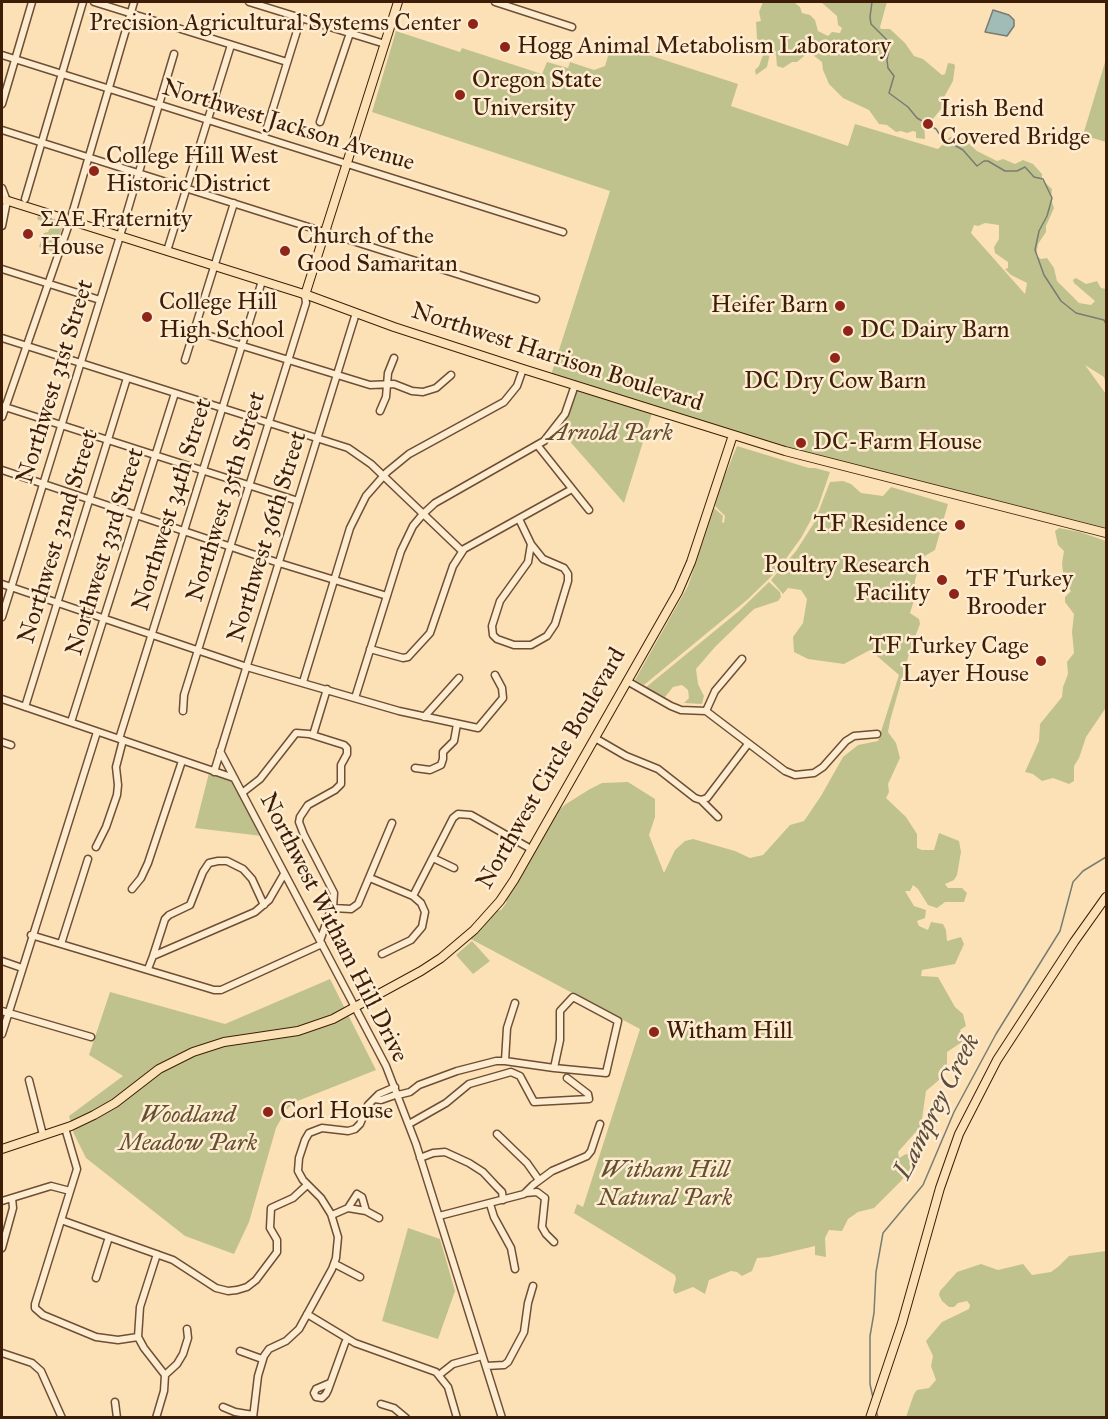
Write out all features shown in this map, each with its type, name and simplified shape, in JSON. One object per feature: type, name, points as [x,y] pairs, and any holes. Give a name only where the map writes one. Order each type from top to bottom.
[{"type":"main road","points":[[306,299],[398,2]]},
{"type":"main road","name":"Northwest Harrison Boulevard","points":[[4,200],[262,281],[306,299],[356,313],[424,337],[733,435],[860,472],[1107,533]]},
{"type":"main road","name":"Northwest Circle Boulevard","points":[[2,1149],[65,1128],[101,1112],[159,1069],[193,1052],[225,1042],[311,1028],[333,1019],[421,971],[461,942],[500,901],[682,582],[733,435]]},
{"type":"main road","points":[[870,1418],[902,1323],[940,1188],[963,1127],[998,1060],[1074,942],[1107,897]]},
{"type":"street","points":[[2,104],[32,2]]},
{"type":"street","points":[[25,199],[84,2]]},
{"type":"street","points":[[94,2],[287,62]]},
{"type":"street","points":[[2,417],[3,406],[70,221],[134,2]]},
{"type":"street","points":[[249,2],[385,44]]},
{"type":"street","points":[[495,2],[573,27]]},
{"type":"street","points":[[264,137],[301,18]]},
{"type":"street","points":[[321,122],[350,33]]},
{"type":"street","points":[[167,251],[231,45]]},
{"type":"street","name":"Northwest 31st Street","points":[[2,617],[174,54]]},
{"type":"street","name":"Northwest Jackson Avenue","points":[[2,55],[563,232]]},
{"type":"street","points":[[2,130],[536,299]]},
{"type":"street","points":[[2,188],[4,200],[2,226]]},
{"type":"street","points":[[185,360],[234,203]]},
{"type":"street","points":[[2,268],[100,300]]},
{"type":"street","name":"Northwest 34th Street","points":[[96,847],[117,795],[116,767],[121,740],[202,470],[262,281]]},
{"type":"street","name":"Northwest 35th Street","points":[[183,711],[184,695],[306,299]]},
{"type":"street","name":"Northwest 36th Street","points":[[214,772],[356,313]]},
{"type":"street","points":[[194,331],[370,384],[398,385],[412,391],[423,392],[436,388],[451,375]]},
{"type":"street","points":[[2,338],[269,422],[355,452],[462,551]]},
{"type":"street","points":[[380,411],[384,402],[388,373],[394,358]]},
{"type":"street","points":[[303,681],[352,521],[366,496],[383,476],[409,454],[504,402],[517,386],[523,369]]},
{"type":"street","name":"Northwest 32nd Street","points":[[26,707],[127,378]]},
{"type":"street","points":[[356,698],[407,536],[423,514],[435,503],[538,446],[562,419],[575,385]]},
{"type":"street","name":"Northwest 33rd Street","points":[[70,722],[175,393]]},
{"type":"street","points":[[3,406],[298,501]]},
{"type":"street","points":[[538,446],[589,510]]},
{"type":"street","points":[[2,470],[279,563],[387,596]]},
{"type":"street","points":[[370,649],[403,658],[408,657],[434,627],[453,566],[462,551],[572,489]]},
{"type":"street","points":[[519,519],[531,544],[542,558],[564,568],[568,573],[568,581],[550,631],[538,642],[519,646],[497,639],[493,635],[492,626],[500,601],[528,562],[531,544]]},
{"type":"street","points":[[528,562],[542,558]]},
{"type":"street","points":[[2,584],[246,667],[303,681],[424,717],[478,728],[503,698],[502,688],[495,675]]},
{"type":"street","points":[[706,711],[715,691],[742,659]]},
{"type":"street","points":[[424,717],[459,678]]},
{"type":"street","points":[[627,681],[681,710],[706,711],[785,771],[795,775],[814,773],[854,736],[877,734]]},
{"type":"street","points":[[313,735],[327,689]]},
{"type":"street","points":[[2,699],[234,779]]},
{"type":"street","points":[[415,768],[430,770],[441,765],[443,752],[454,741],[457,724]]},
{"type":"street","points":[[2,1034],[5,1012],[22,968],[97,732]]},
{"type":"street","points":[[32,935],[218,990],[321,943],[333,908],[333,890],[299,822],[301,812],[308,805],[335,790],[341,784],[341,765],[347,749],[344,745],[300,732],[293,735],[281,754],[260,778],[242,792]]},
{"type":"street","points":[[595,738],[626,756],[658,769],[695,798],[701,800],[707,798],[748,744]]},
{"type":"street","points":[[2,742],[11,745]]},
{"type":"street","name":"Northwest Witham Hill Drive","points":[[220,751],[356,1006],[397,1092],[439,1216],[502,1418]]},
{"type":"street","points":[[132,889],[141,878],[148,862],[182,760]]},
{"type":"street","points":[[701,800],[718,816]]},
{"type":"street","points":[[412,896],[453,818],[461,813],[471,815],[531,849]]},
{"type":"street","points":[[333,908],[355,908],[358,904],[392,823]]},
{"type":"street","points":[[433,858],[454,868]]},
{"type":"street","points":[[61,944],[88,859]]},
{"type":"street","points":[[148,969],[165,919],[190,905],[202,872],[209,864],[227,861],[243,868],[252,879],[264,905]]},
{"type":"street","points":[[153,956],[244,917],[264,905],[284,874]]},
{"type":"street","points":[[370,878],[412,896],[423,908],[425,917],[415,937],[406,944],[382,954]]},
{"type":"street","points":[[2,962],[22,968]]},
{"type":"street","points":[[223,1407],[253,1416],[262,1359],[269,1349],[296,1333],[334,1264],[338,1237],[332,1215],[321,1198],[300,1176],[298,1166],[307,1136],[314,1130],[322,1128],[348,1131],[355,1129],[360,1124],[368,1106],[375,1099],[381,1100],[397,1092],[410,1092],[419,1085],[457,1071],[496,1061],[505,1061],[554,1068],[606,1073],[618,1021],[573,997],[560,1011],[560,1040],[554,1068]]},
{"type":"street","points":[[505,1061],[507,1028],[515,1003]]},
{"type":"street","points":[[5,1012],[91,1037]]},
{"type":"street","points":[[409,1124],[446,1103],[469,1084],[511,1072],[520,1076],[534,1102],[589,1100],[588,1094],[567,1078]]},
{"type":"street","points":[[28,1080],[43,1135]]},
{"type":"street","points":[[525,1194],[552,1171],[587,1156],[591,1151],[600,1124]]},
{"type":"street","points":[[65,1128],[77,1166],[35,1304],[37,1311],[96,1337],[118,1340],[138,1337]]},
{"type":"street","points":[[497,1134],[526,1163],[539,1180]]},
{"type":"street","points":[[420,1158],[445,1152],[469,1163],[483,1172],[502,1192],[503,1200]]},
{"type":"street","points":[[62,1220],[181,1264],[216,1288],[232,1291],[247,1287],[260,1276],[277,1252],[276,1240],[270,1228],[271,1208],[293,1198],[307,1185]]},
{"type":"street","points":[[2,1202],[51,1186],[70,1191]]},
{"type":"street","points":[[439,1216],[537,1192],[545,1198],[542,1227],[554,1242]]},
{"type":"street","points":[[348,1208],[355,1195],[360,1195],[366,1211]]},
{"type":"street","points":[[2,1248],[13,1208],[12,1198]]},
{"type":"street","points":[[490,1204],[494,1217],[511,1248],[515,1269]]},
{"type":"street","points":[[332,1215],[348,1208],[366,1211],[379,1218]]},
{"type":"street","points":[[96,1278],[109,1237]]},
{"type":"street","points":[[156,1418],[164,1391],[165,1375],[138,1337],[140,1307],[157,1254]]},
{"type":"street","points":[[334,1264],[360,1277]]},
{"type":"street","points":[[486,1366],[504,1365],[508,1362],[524,1332],[533,1286]]},
{"type":"street","points":[[308,1314],[347,1339],[427,1368],[439,1375],[448,1387],[457,1418]]},
{"type":"street","points":[[165,1375],[177,1364],[183,1354],[188,1338],[187,1329]]},
{"type":"street","points":[[330,1383],[347,1339]]},
{"type":"street","points":[[240,1351],[262,1359]]},
{"type":"street","points":[[2,1353],[32,1363],[41,1371],[62,1418]]},
{"type":"street","points":[[439,1375],[449,1366],[482,1356]]},
{"type":"street","points":[[115,1402],[117,1418]]},
{"type":"street","points":[[381,1404],[394,1408],[406,1418]]},
{"type":"green space","points":[[763,2],[794,2],[800,7],[802,13],[810,15],[815,20],[818,31],[828,36],[832,32],[840,33],[842,28],[838,25],[837,16],[821,2],[887,2],[881,29],[890,29],[905,43],[914,56],[923,59],[942,75],[945,74],[948,63],[955,66],[953,81],[944,97],[941,109],[932,120],[924,123],[925,139],[916,138],[916,132],[913,131],[896,132],[887,125],[879,124],[869,110],[843,98],[829,84],[822,62],[809,52],[797,62],[792,62],[783,68],[777,66],[776,55],[770,53],[767,67],[756,75],[755,70],[763,55],[757,39],[756,22],[761,21],[759,12]]},
{"type":"green space","points":[[396,31],[460,52],[462,48],[542,74],[547,62],[568,68],[570,62],[594,70],[605,66],[612,43],[738,84],[731,106],[848,146],[855,124],[938,149],[950,137],[959,135],[977,151],[997,161],[1003,159],[1015,164],[1023,160],[1033,164],[1042,174],[1042,180],[1052,189],[1051,199],[1054,208],[1046,226],[1046,232],[1038,244],[1036,256],[1041,259],[1047,258],[1054,268],[1057,281],[1079,303],[1091,305],[1095,301],[1074,283],[1073,280],[1076,278],[1086,284],[1097,281],[1101,288],[1106,289],[1106,385],[1104,377],[1085,365],[1106,394],[1106,528],[797,450],[551,375],[610,191],[372,112]],"holes":[[[985,223],[999,225],[999,239],[994,247],[995,253],[1008,262],[1008,268],[1005,269],[1011,275],[1027,283],[1025,294],[971,233],[974,225]]]},
{"type":"green space","points":[[1106,59],[1106,142],[1083,135]]},
{"type":"green space","points":[[38,216],[63,225],[54,252],[39,247],[44,233],[48,232],[51,225],[37,219]]},
{"type":"green space","name":"Arnold Park","points":[[578,389],[652,413],[624,503],[559,429]]},
{"type":"green space","points":[[737,446],[809,468],[830,472],[818,507],[801,538],[777,571],[747,600],[644,685],[635,680],[688,586],[714,508],[723,516],[722,522],[724,523],[725,516],[715,506]]},
{"type":"green space","name":"Witham Hill Natural Park","points":[[843,481],[851,484],[861,493],[883,496],[891,487],[948,504],[935,550],[923,557],[915,580],[915,597],[910,613],[919,619],[920,624],[911,647],[890,721],[888,732],[896,743],[900,758],[888,784],[889,792],[886,798],[906,817],[917,834],[917,848],[934,850],[939,833],[959,841],[961,852],[957,875],[954,880],[945,884],[948,888],[962,888],[967,893],[964,902],[945,902],[937,908],[928,905],[913,885],[910,891],[905,891],[914,906],[926,910],[925,918],[917,921],[919,926],[928,930],[931,922],[943,924],[947,941],[961,937],[964,944],[955,964],[922,970],[921,976],[938,977],[955,1007],[963,1014],[966,1026],[960,1030],[965,1040],[947,1052],[947,1065],[939,1080],[926,1091],[921,1126],[898,1152],[899,1158],[906,1154],[916,1155],[916,1163],[874,1208],[858,1212],[848,1219],[842,1231],[829,1230],[825,1238],[826,1257],[815,1255],[815,1246],[757,1258],[752,1271],[742,1276],[731,1271],[709,1280],[705,1294],[693,1287],[675,1294],[673,1290],[675,1275],[574,1213],[577,1204],[583,1207],[640,1029],[467,937],[491,912],[501,910],[507,902],[502,897],[531,849],[558,811],[602,783],[628,782],[655,799],[655,817],[649,835],[664,873],[675,850],[685,841],[693,839],[735,851],[750,858],[763,855],[790,825],[804,821],[843,757],[858,745],[878,741],[899,675],[870,650],[844,664],[808,659],[794,652],[793,637],[803,623],[807,599],[801,590],[788,588],[783,594],[771,580],[796,551],[814,523],[830,482]]},
{"type":"green space","points":[[1059,528],[1106,541],[1105,709],[1086,737],[1074,766],[1074,781],[1069,784],[1053,778],[1042,781],[1033,774],[1025,772],[1039,741],[1040,724],[1062,697],[1068,674],[1067,662],[1074,653],[1072,632],[1074,614],[1065,602],[1065,597],[1071,591],[1064,583],[1062,563],[1064,551],[1058,545],[1055,531]]},
{"type":"green space","points":[[769,582],[780,592],[781,597],[778,601],[754,609],[696,669],[698,684],[704,696],[702,704],[684,703],[689,698],[688,690],[682,685],[673,687],[665,697],[645,688],[739,611]]},
{"type":"green space","points":[[209,773],[231,780],[262,836],[195,828]]},
{"type":"green space","points":[[472,941],[490,961],[473,974],[456,955]]},
{"type":"green space","name":"Woodland Meadow Park","points":[[330,979],[376,1070],[295,1102],[286,1110],[276,1128],[249,1222],[234,1254],[185,1236],[86,1158],[74,1134],[69,1116],[123,1076],[89,1055],[110,992],[225,1024]]},
{"type":"green space","points":[[408,1228],[440,1239],[455,1291],[438,1339],[382,1321]]},
{"type":"green space","points":[[1106,1251],[1106,1417],[906,1417],[917,1390],[929,1388],[936,1380],[931,1366],[933,1356],[926,1341],[942,1322],[969,1309],[970,1305],[967,1301],[949,1307],[939,1295],[957,1272],[981,1264],[998,1270],[1023,1264],[1032,1275],[1051,1272],[1069,1256]]},
{"type":"water","points":[[993,10],[1009,15],[1014,20],[1014,26],[1007,36],[985,32]]},
{"type":"waterway","points":[[872,2],[871,24],[890,43],[887,60],[888,68],[894,76],[889,93],[908,107],[917,118],[936,129],[940,135]]},
{"type":"waterway","points":[[949,142],[963,150],[977,166],[988,161],[1005,171],[1017,171],[1025,167],[1034,177],[1043,179],[1052,198],[1047,216],[1039,231],[1035,250],[1044,275],[1061,301],[1076,313],[1104,320],[1106,324]]},
{"type":"waterway","name":"Lamprey Creek","points":[[873,1398],[870,1384],[870,1336],[874,1313],[876,1272],[883,1233],[923,1185],[954,1112],[996,1034],[1060,931],[1073,882],[1083,871],[1106,857]]},
{"type":"waterway","name":"Lamprey Creek","points":[[876,1410],[878,1418]]},
{"type":"place","name":"Precision Agricultural Systems Center","points":[[473,24]]},
{"type":"place","name":"Hogg Animal Metabolism Laboratory","points":[[505,47]]},
{"type":"place","name":"Oregon State University","points":[[460,95]]},
{"type":"place","name":"Irish Bend Covered Bridge","points":[[928,124]]},
{"type":"place","name":"College Hill West Historic District","points":[[94,171]]},
{"type":"place","name":"ΣΑΕ Fraternity House","points":[[28,234]]},
{"type":"place","name":"Church of the Good Samaritan","points":[[285,251]]},
{"type":"place","name":"Heifer Barn","points":[[840,306]]},
{"type":"place","name":"College Hill High School","points":[[147,317]]},
{"type":"place","name":"DC Dairy Barn","points":[[848,331]]},
{"type":"place","name":"DC Dry Cow Barn","points":[[835,358]]},
{"type":"place","name":"DC-Farm House","points":[[801,443]]},
{"type":"place","name":"TF Residence","points":[[960,525]]},
{"type":"place","name":"Poultry Research Facility","points":[[942,580]]},
{"type":"place","name":"TF Turkey Brooder","points":[[954,594]]},
{"type":"place","name":"TF Turkey Cage Layer House","points":[[1041,661]]},
{"type":"place","name":"Witham Hill","points":[[654,1032]]},
{"type":"place","name":"Corl House","points":[[268,1112]]}]
